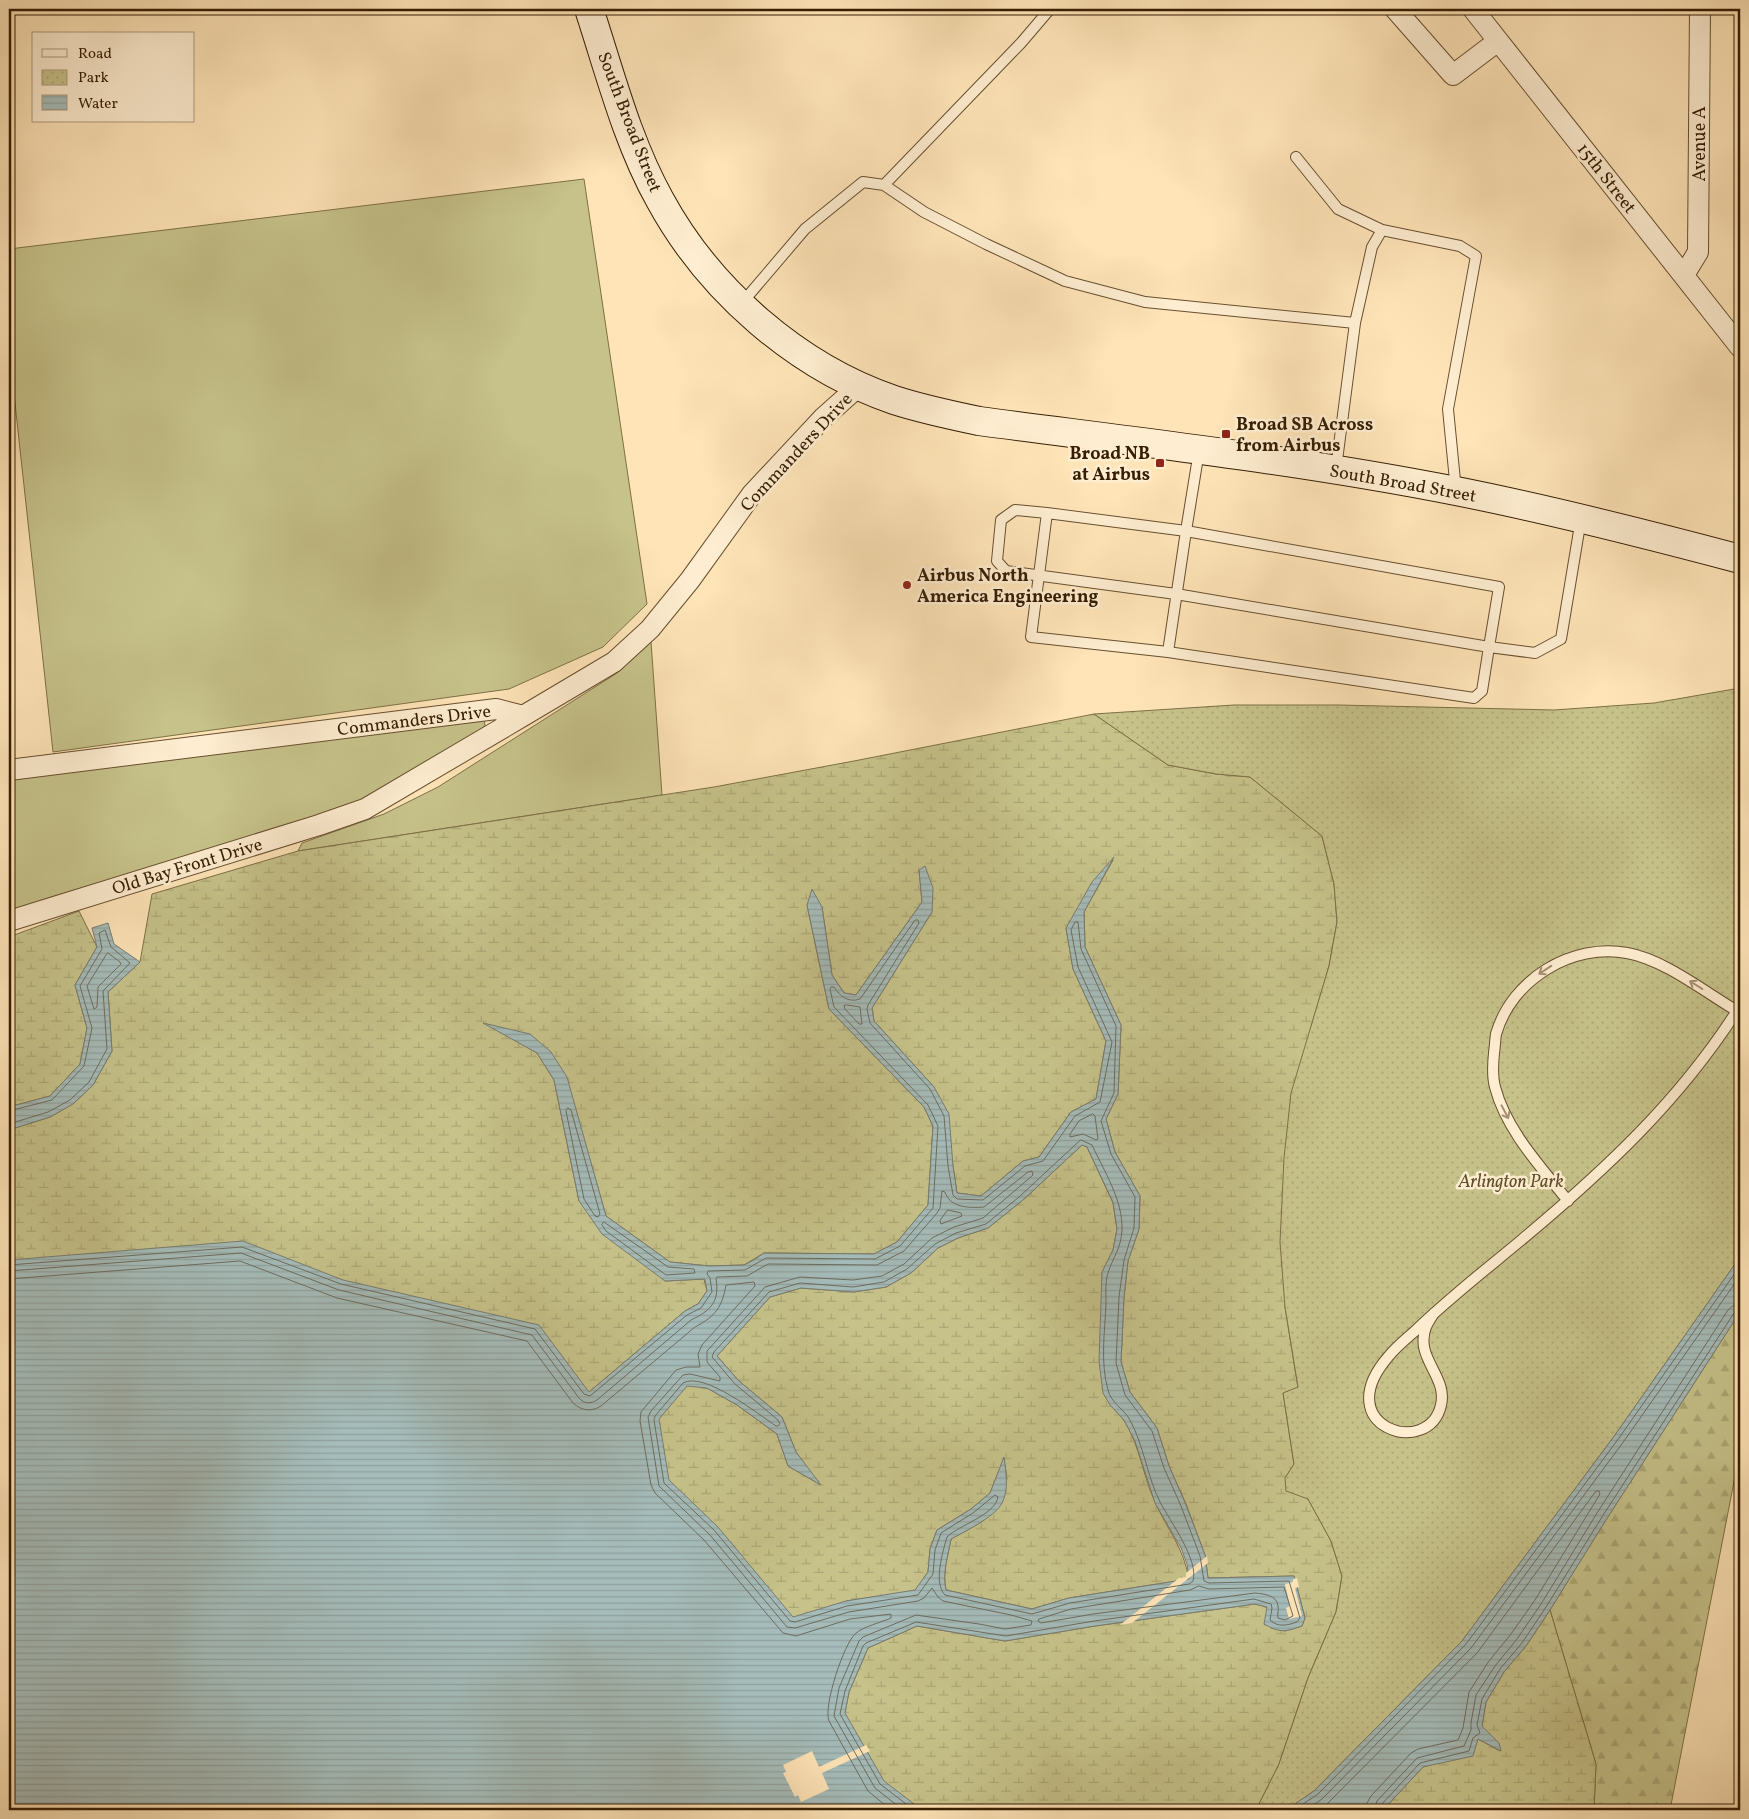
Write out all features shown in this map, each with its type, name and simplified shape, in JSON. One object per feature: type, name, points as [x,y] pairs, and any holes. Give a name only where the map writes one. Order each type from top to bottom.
[{"type":"street","name":"South Broad Street","points":[[589,9],[622,111],[641,162],[680,234],[740,305],[782,340],[820,365],[860,385],[893,400],[934,412],[979,421],[1336,470],[1456,491],[1581,519],[1740,559]]},
{"type":"street","points":[[1395,9],[1453,75],[1498,41]]},
{"type":"street","name":"15th Street","points":[[1473,9],[1740,347]]},
{"type":"street","name":"Avenue A","points":[[1684,275],[1698,252],[1700,9]]},
{"type":"street","name":"Commanders Drive","points":[[9,770],[496,709],[523,716],[614,662],[650,629],[690,580],[752,494],[823,418],[860,385]]},
{"type":"street","name":"Old Bay Front Drive","points":[[9,921],[319,826],[364,809],[523,716]]},
{"type":"lane","points":[[884,185],[1014,50],[1050,9]]},
{"type":"lane","points":[[1296,157],[1338,209],[1382,230],[1460,246],[1476,256],[1448,409],[1456,491]]},
{"type":"lane","points":[[740,305],[805,229],[863,182],[884,185],[924,212],[1065,281],[1144,302],[1355,323]]},
{"type":"lane","points":[[1336,470],[1355,323],[1372,247],[1382,230]]},
{"type":"lane","points":[[1168,652],[1199,450]]},
{"type":"lane","points":[[1047,513],[1039,575],[1031,637],[1168,652],[1474,698],[1482,691],[1489,647],[1499,588],[1186,531],[1047,513],[1015,510],[1001,520],[997,561],[1006,571],[1039,575],[1176,594],[1489,647],[1535,653],[1561,639],[1581,519]]},
{"type":"lane","points":[[1434,1313],[1426,1327],[1424,1346],[1428,1360],[1441,1384],[1443,1396],[1439,1412],[1432,1422],[1418,1431],[1408,1433],[1392,1431],[1375,1417],[1369,1402],[1369,1389],[1373,1377],[1388,1356],[1434,1313],[1568,1201],[1622,1152],[1684,1084],[1717,1041],[1739,1008],[1648,959],[1628,953],[1606,950],[1566,959],[1549,967],[1531,980],[1517,994],[1496,1034],[1493,1062],[1494,1085],[1502,1108],[1514,1129],[1568,1201]]},
{"type":"green space","points":[[584,179],[647,604],[603,647],[509,689],[53,752],[9,348],[9,249]]},
{"type":"green space","points":[[651,642],[662,795],[298,851],[302,843],[384,814],[438,787],[617,673]]},
{"type":"green space","name":"Arlington Park","points":[[1740,688],[1740,1257],[1615,1435],[1462,1641],[1314,1791],[1286,1810],[1256,1810],[1279,1764],[1308,1678],[1336,1612],[1342,1576],[1331,1541],[1308,1499],[1286,1491],[1285,1478],[1294,1464],[1283,1393],[1298,1387],[1285,1307],[1280,1242],[1284,1158],[1291,1093],[1329,966],[1337,922],[1334,884],[1322,836],[1250,777],[1216,774],[1168,765],[1094,714],[1234,705],[1339,705],[1554,710],[1654,703]]},
{"type":"green space","points":[[1094,714],[1168,765],[1216,774],[1250,777],[1322,836],[1334,884],[1337,922],[1329,966],[1311,1027],[1285,1307],[1298,1388],[1283,1393],[1294,1464],[1285,1478],[1308,1499],[1331,1541],[1342,1576],[1336,1612],[1308,1678],[1279,1764],[1256,1810],[549,1810],[9,1540],[9,1130],[50,1117],[73,1104],[93,1085],[112,1051],[108,992],[140,962],[152,894],[298,851],[714,787]],"holes":[[[1113,860],[1084,912],[1085,947],[1121,1025],[1118,1094],[1106,1119],[1115,1152],[1140,1196],[1139,1229],[1128,1261],[1124,1297],[1121,1362],[1130,1392],[1157,1428],[1169,1466],[1186,1504],[1205,1555],[1208,1578],[1294,1576],[1305,1618],[1302,1626],[1285,1631],[1271,1628],[1267,1607],[1255,1604],[1095,1626],[1005,1641],[917,1626],[868,1648],[849,1692],[845,1712],[846,1601],[915,1591],[928,1572],[930,1549],[937,1530],[971,1509],[990,1493],[1004,1459],[1007,1479],[983,1521],[951,1539],[945,1571],[946,1590],[1032,1609],[1069,1598],[1189,1579],[1183,1557],[1151,1492],[1130,1432],[1123,1420],[1110,1405],[1102,1273],[1113,1250],[1117,1229],[1113,1203],[1087,1147],[1082,1145],[1023,1200],[988,1228],[958,1238],[938,1248],[911,1273],[886,1287],[854,1292],[801,1288],[770,1297],[717,1356],[738,1380],[782,1417],[796,1452],[819,1484],[788,1466],[777,1434],[737,1405],[707,1388],[687,1385],[659,1419],[589,1392],[685,1311],[698,1304],[707,1291],[704,1279],[665,1281],[579,1201],[554,1080],[537,1053],[486,1024],[551,1052],[585,1143],[606,1216],[670,1262],[709,1266],[744,1265],[764,1253],[874,1254],[897,1242],[928,1205],[933,1126],[924,1107],[829,1009],[807,905],[822,907],[832,975],[844,993],[856,995],[922,902],[919,870],[932,912],[872,1008],[874,1021],[934,1087],[953,1166],[957,1193],[981,1196],[1023,1161],[1039,1157],[1071,1112],[1096,1099],[1106,1041],[1073,969],[1066,928]]]},
{"type":"green space","points":[[484,718],[485,726],[467,739],[362,800],[289,827],[48,898],[9,912],[9,778]]},
{"type":"green space","points":[[79,911],[97,947],[75,985],[87,1028],[80,1064],[50,1096],[9,1107],[9,937]]},
{"type":"green space","points":[[1740,1312],[1740,1451],[1670,1810],[1594,1810],[1596,1764],[1550,1610]]},
{"type":"green space","points":[[1550,1610],[1596,1764],[1594,1810],[1383,1810],[1423,1767],[1478,1739],[1500,1751],[1499,1743],[1482,1726],[1486,1702],[1504,1672],[1526,1646]]},
{"type":"water","points":[[1114,857],[1084,912],[1085,947],[1121,1025],[1118,1094],[1106,1119],[1115,1152],[1140,1196],[1139,1229],[1128,1261],[1124,1297],[1121,1362],[1130,1392],[1157,1428],[1169,1466],[1205,1555],[1208,1578],[1294,1576],[1305,1618],[1302,1626],[1283,1631],[1270,1627],[1264,1624],[1267,1607],[1255,1604],[1095,1626],[1005,1641],[917,1626],[868,1648],[849,1692],[845,1713],[884,1781],[922,1810],[9,1810],[9,1260],[243,1241],[343,1280],[539,1325],[589,1392],[685,1311],[698,1304],[707,1291],[705,1279],[665,1281],[602,1234],[579,1201],[554,1080],[537,1053],[483,1023],[530,1034],[551,1052],[567,1077],[606,1216],[670,1262],[709,1266],[744,1265],[764,1253],[874,1254],[897,1242],[928,1205],[933,1126],[924,1107],[829,1009],[807,905],[812,889],[822,907],[832,975],[844,993],[856,995],[922,902],[919,870],[925,866],[933,888],[932,912],[872,1008],[874,1021],[934,1087],[949,1114],[957,1193],[981,1196],[1023,1161],[1039,1157],[1071,1112],[1096,1099],[1106,1041],[1073,969],[1066,928],[1092,882]],"holes":[[[1082,1145],[1087,1147],[1113,1202],[1117,1229],[1113,1250],[1102,1272],[1099,1361],[1103,1393],[1110,1405],[1124,1420],[1135,1441],[1155,1503],[1181,1548],[1187,1564],[1189,1579],[1069,1598],[1032,1609],[946,1590],[945,1571],[951,1539],[986,1519],[1002,1503],[1006,1487],[1004,1457],[990,1493],[971,1509],[937,1530],[930,1549],[928,1572],[915,1590],[846,1601],[793,1617],[718,1527],[669,1480],[659,1419],[687,1386],[707,1388],[737,1405],[777,1434],[788,1466],[821,1485],[796,1452],[782,1417],[738,1380],[717,1356],[770,1297],[801,1288],[854,1292],[886,1287],[911,1273],[938,1248],[958,1238],[988,1228],[1023,1200]]]},
{"type":"water","points":[[108,923],[114,944],[140,962],[108,992],[112,1051],[93,1085],[73,1104],[50,1117],[9,1130],[9,1107],[50,1096],[80,1064],[87,1028],[75,985],[97,947],[92,928]]},
{"type":"water","points":[[1740,1257],[1740,1312],[1550,1610],[1526,1646],[1504,1672],[1486,1702],[1482,1726],[1499,1743],[1501,1751],[1478,1739],[1473,1756],[1423,1767],[1383,1810],[1286,1810],[1314,1791],[1462,1641],[1615,1435]]},
{"type":"pier","points":[[1207,1556],[1208,1563],[1132,1623],[1120,1625],[1179,1578],[1186,1577],[1186,1573]]},
{"type":"pier","points":[[1297,1578],[1299,1587],[1295,1588],[1302,1616],[1289,1619],[1286,1608],[1290,1606],[1285,1584],[1293,1582],[1293,1579]]},
{"type":"pier","points":[[866,1745],[870,1751],[822,1773],[829,1789],[801,1802],[798,1795],[795,1797],[783,1773],[786,1772],[783,1765],[812,1751],[819,1767]]},
{"type":"place","name":"Broad SB Across from Airbus","points":[[1226,434]]},
{"type":"place","name":"Broad NB at Airbus","points":[[1160,463]]},
{"type":"place","name":"Airbus North America Engineering","points":[[907,585]]}]
